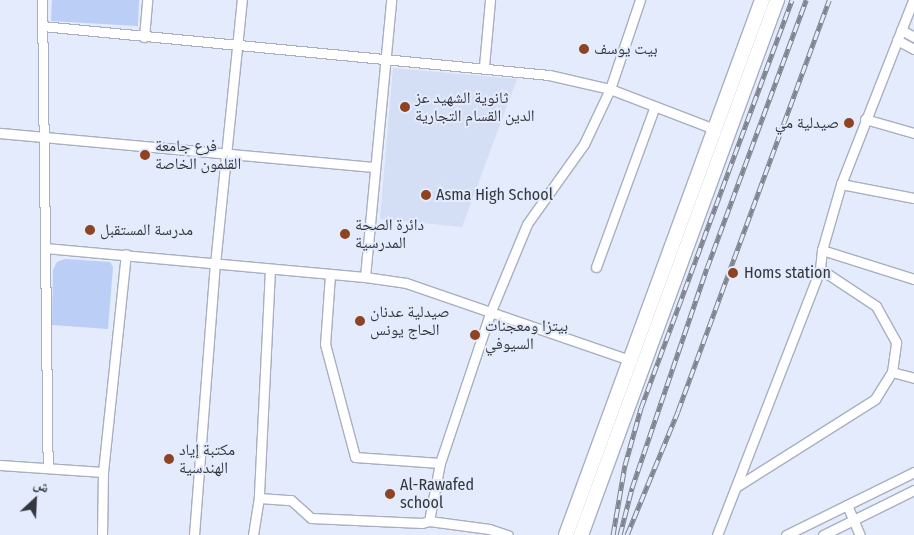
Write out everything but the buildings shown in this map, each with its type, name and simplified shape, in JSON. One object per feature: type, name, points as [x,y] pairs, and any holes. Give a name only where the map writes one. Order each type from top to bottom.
[{"type":"main road","points":[[566,535],[632,361],[762,0]]},
{"type":"main road","points":[[581,535],[777,0]]},
{"type":"street","points":[[42,0],[48,468]]},
{"type":"street","points":[[144,37],[147,0]]},
{"type":"street","points":[[194,535],[215,264],[228,153],[242,0]]},
{"type":"street","points":[[365,277],[391,0]]},
{"type":"street","points":[[484,66],[490,0]]},
{"type":"street","points":[[429,521],[440,463],[491,311],[527,224],[584,144],[610,89],[640,0]]},
{"type":"street","points":[[717,535],[820,269],[822,250],[840,184],[864,119],[913,0]]},
{"type":"street","points":[[42,26],[238,46],[484,66],[549,75],[610,89],[714,129]]},
{"type":"street","points":[[902,30],[914,37]]},
{"type":"street","points":[[897,40],[914,49]]},
{"type":"street","points":[[596,266],[656,106]]},
{"type":"street","points":[[864,119],[914,133]]},
{"type":"street","points":[[0,133],[374,168]]},
{"type":"street","points":[[840,184],[914,198]]},
{"type":"street","points":[[45,248],[365,277],[406,283],[632,361]]},
{"type":"street","points":[[822,250],[914,279]]},
{"type":"street","points":[[102,535],[103,472],[126,254]]},
{"type":"street","points":[[253,535],[260,498],[270,269]]},
{"type":"street","points":[[736,487],[875,399],[892,372],[896,342],[876,306],[820,269]]},
{"type":"street","points":[[330,275],[325,344],[355,457],[440,463]]},
{"type":"street","points":[[892,372],[914,378]]},
{"type":"street","points":[[0,465],[103,472]]},
{"type":"street","points":[[786,535],[914,472]]},
{"type":"street","points":[[823,535],[914,490]]},
{"type":"street","points":[[260,498],[291,500],[311,518],[411,523],[429,521],[489,528],[508,535]]},
{"type":"street","points":[[847,505],[860,535]]},
{"type":"shaded area","points":[[52,0],[139,0],[138,26],[51,21]]},
{"type":"shaded area","points":[[393,68],[517,79],[462,227],[380,219]]},
{"type":"shaded area","points":[[65,259],[110,262],[113,267],[108,329],[52,325],[53,270],[57,262]]},
{"type":"railway","points":[[613,535],[625,465],[641,408],[792,0]]},
{"type":"railway","points":[[620,535],[632,488],[707,268],[806,0]]},
{"type":"railway","points":[[627,535],[678,411],[829,0]]},
{"type":"place","name":"بيت يوسف","points":[[584,49]]},
{"type":"place","name":"ثانوية الشهيد عز الدين القسام التجارية","points":[[405,107]]},
{"type":"place","name":"صيدلية مي","points":[[849,123]]},
{"type":"place","name":"فرع جامعة القلمون الخاصة","points":[[145,155]]},
{"type":"place","name":"Asma High School","points":[[426,195]]},
{"type":"place","name":"مدرسة المستقبل","points":[[90,230]]},
{"type":"place","name":"دائرة الصحة المدرسية","points":[[345,234]]},
{"type":"place","name":"Homs station","points":[[733,273]]},
{"type":"place","name":"صيدلية عدنان الحاج يونس","points":[[360,321]]},
{"type":"place","name":"بيتزا ومعجنات السيوفي","points":[[475,335]]},
{"type":"place","name":"مكتبة إياد الهندسية","points":[[169,459]]},
{"type":"place","name":"Al-Rawafed school","points":[[390,494]]}]
